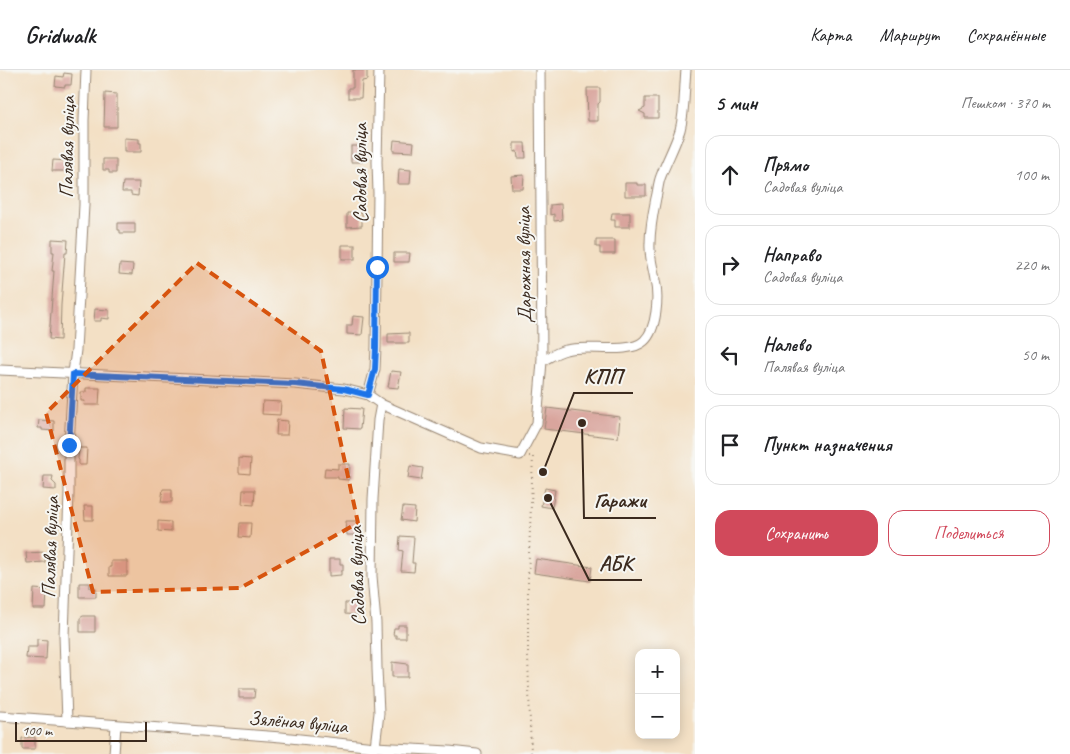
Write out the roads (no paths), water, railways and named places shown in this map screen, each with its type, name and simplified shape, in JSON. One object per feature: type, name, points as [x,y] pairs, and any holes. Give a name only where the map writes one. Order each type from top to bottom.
[{"type":"street","name":"Палявая вуліца","points":[[67,721],[64,636],[69,445],[83,214],[86,70]]},
{"type":"street","name":"Садовая вуліца","points":[[368,395],[375,369],[376,348],[379,70]]},
{"type":"street","name":"Дарожная вуліца","points":[[381,404],[481,448],[520,455],[536,424],[542,361],[540,70]]},
{"type":"street","points":[[542,361],[553,354],[567,349],[627,348],[636,346],[644,341],[652,330],[656,312],[656,282],[650,250],[650,230],[660,178],[675,145],[680,128],[686,70]]},
{"type":"street","points":[[0,370],[295,384],[344,389],[368,395],[381,404]]},
{"type":"street","name":"Садовая вуліца","points":[[374,747],[379,713],[376,670],[376,623],[372,576],[373,499],[378,420],[381,404]]},
{"type":"street","name":"Зялёная вуліца","points":[[0,716],[477,754]]},
{"type":"street","points":[[114,754],[116,725]]},
{"type":"place","name":"Гаражи","points":[[582,423]]},
{"type":"place","name":"КПП","points":[[543,472]]},
{"type":"place","name":"АБК","points":[[548,498]]}]
